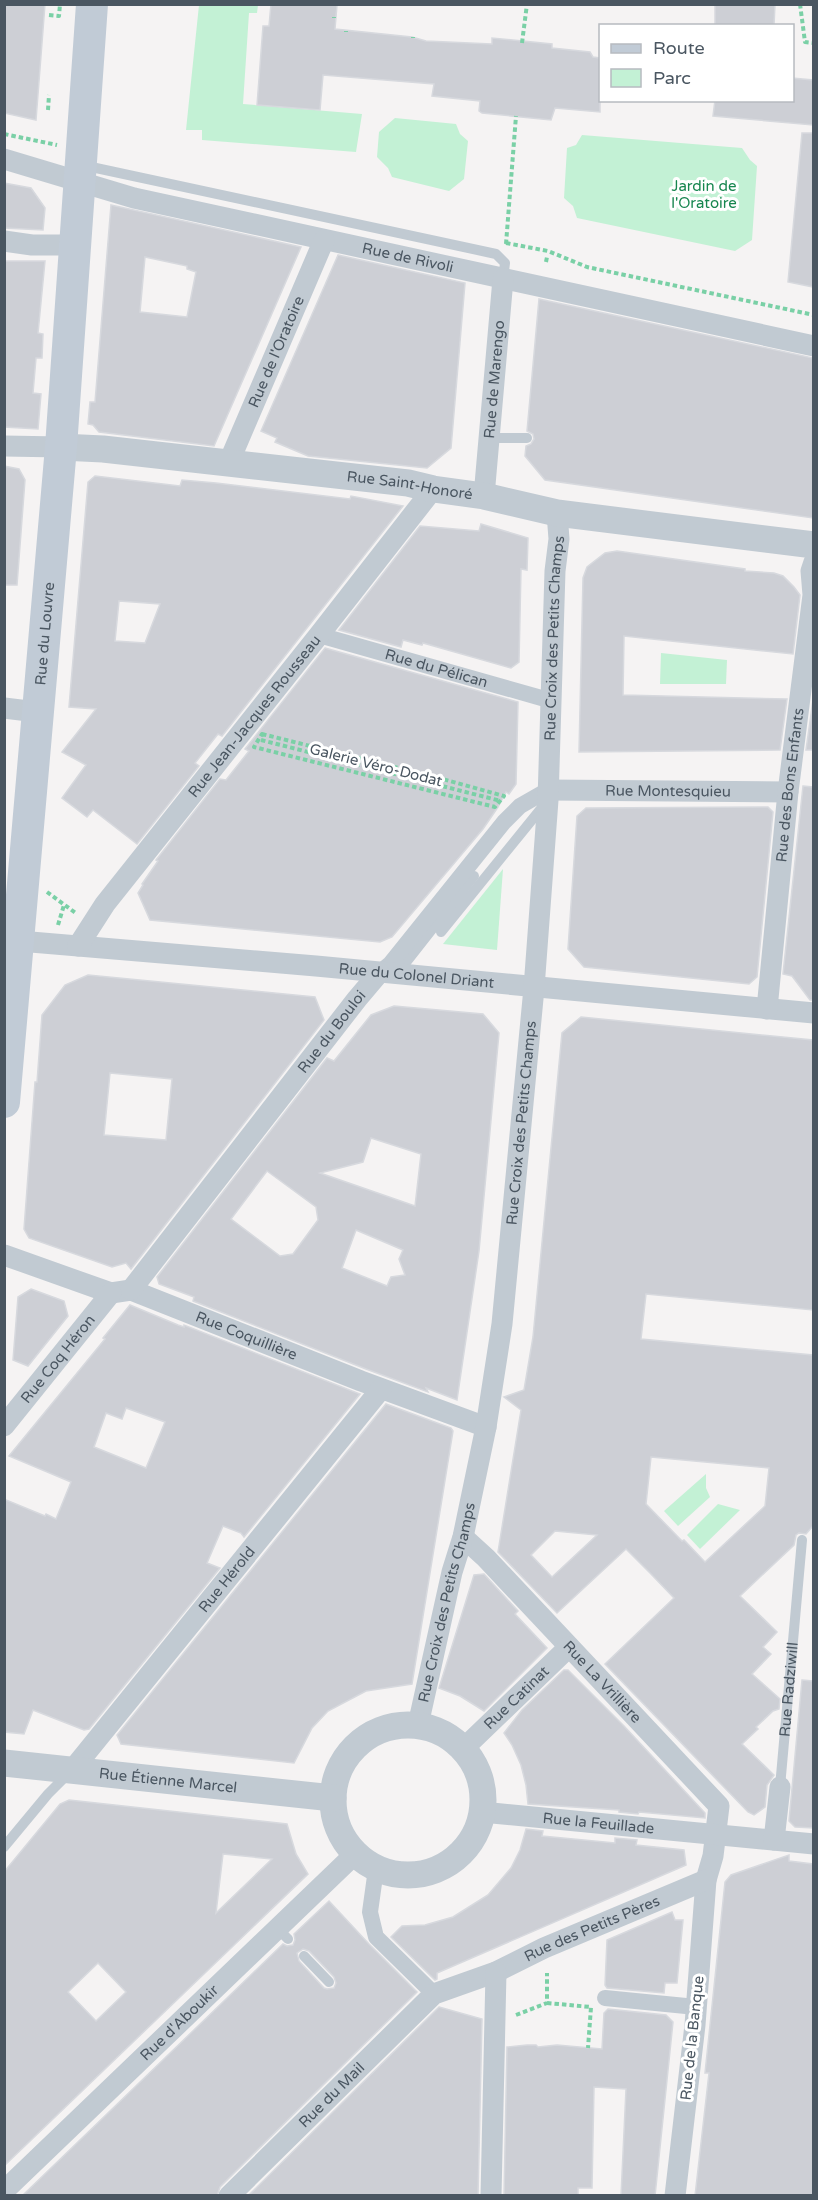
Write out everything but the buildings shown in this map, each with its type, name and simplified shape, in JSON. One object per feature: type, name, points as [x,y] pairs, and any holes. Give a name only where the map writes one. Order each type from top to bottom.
[{"type":"main road","name":"Rue du Louvre","points":[[4,1102],[61,447],[92,4]]},
{"type":"street","name":"Rue de Rivoli","points":[[4,159],[82,166],[134,198],[324,240],[504,271],[813,346]]},
{"type":"street","name":"Rue de l'Oratoire","points":[[229,462],[324,240]]},
{"type":"street","points":[[4,241],[32,245],[76,245]]},
{"type":"street","name":"Rue de Marengo","points":[[484,496],[504,271]]},
{"type":"street","name":"Rue Saint-Honoré","points":[[4,446],[88,448],[408,483],[484,496],[557,513],[813,545]]},
{"type":"street","name":"Rue Jean-Jacques Rousseau","points":[[78,946],[105,904],[433,489]]},
{"type":"street","name":"Rue Croix des Petits Champs","points":[[418,1725],[452,1572],[464,1537],[486,1427],[502,1324],[534,987],[548,795],[555,571],[559,539],[557,513]]},
{"type":"street","name":"Rue des Bons Enfants","points":[[767,1009],[788,792],[813,595],[811,571],[813,562]]},
{"type":"street","name":"Rue du Pélican","points":[[319,635],[552,701]]},
{"type":"street","points":[[4,708],[37,712]]},
{"type":"street","name":"Rue Montesquieu","points":[[548,795],[788,792]]},
{"type":"street","name":"Rue du Bouloi","points":[[121,1291],[357,999],[388,974],[390,964],[504,822],[520,806],[548,795]]},
{"type":"street","name":"Rue du Colonel Driant","points":[[18,930],[78,946],[813,1013]]},
{"type":"street","name":"Rue Coquillière","points":[[4,1255],[121,1291],[486,1427]]},
{"type":"street","name":"Rue Coq Héron","points":[[4,1426],[121,1291]]},
{"type":"street","name":"Rue Hérold","points":[[73,1769],[381,1389]]},
{"type":"street","name":"Rue La Vrillière","points":[[464,1537],[719,1806],[715,1835]]},
{"type":"street","name":"Rue Catinat","points":[[463,1749],[569,1647]]},
{"type":"street","points":[[418,1725],[440,1732],[463,1749],[479,1775],[483,1794],[482,1812],[477,1830],[467,1846],[448,1864],[425,1873],[403,1875],[366,1861],[345,1841],[338,1827],[333,1798],[337,1775],[353,1749],[368,1736],[385,1728],[418,1725]]},
{"type":"street","name":"Rue Étienne Marcel","points":[[4,1763],[333,1798]]},
{"type":"street","name":"Rue Radziwill","points":[[774,1840],[780,1787]]},
{"type":"street","name":"Rue la Feuillade","points":[[482,1812],[813,1844]]},
{"type":"street","points":[[706,1880],[713,1856],[715,1835]]},
{"type":"street","points":[[366,1861],[370,1912],[376,1937],[434,1994]]},
{"type":"street","name":"Rue d'Aboukir","points":[[4,2192],[283,1934],[366,1861]]},
{"type":"street","name":"Rue des Petits Pères","points":[[434,1994],[496,1972],[544,1948],[706,1880]]},
{"type":"street","name":"Rue de la Banque","points":[[675,2196],[696,2007],[706,1880]]},
{"type":"street","points":[[491,2196],[496,1972]]},
{"type":"street","name":"Rue du Mail","points":[[229,2196],[434,1994]]},
{"type":"street","points":[[605,1998],[696,2007]]},
{"type":"lane","name":"Rue de Rivoli","points":[[82,166],[496,254],[504,271]]},
{"type":"lane","points":[[490,438],[527,438]]},
{"type":"lane","points":[[441,932],[548,795]]},
{"type":"lane","points":[[388,974],[474,876]]},
{"type":"lane","name":"Rue Radziwill","points":[[780,1787],[802,1540]]},
{"type":"lane","points":[[4,1847],[48,1794],[73,1769]]},
{"type":"lane","points":[[304,1956],[329,1982]]},
{"type":"path","points":[[49,15],[59,16],[60,4]]},
{"type":"path","points":[[522,43],[526,4]]},
{"type":"path","points":[[800,4],[806,42],[813,43]]},
{"type":"path","points":[[48,110],[49,95]]},
{"type":"path","points":[[506,243],[516,116]]},
{"type":"path","points":[[4,134],[82,166]]},
{"type":"path","points":[[498,242],[548,251],[587,267],[813,315]]},
{"type":"path","name":"Galerie Véro-Dodat","points":[[258,740],[501,801],[495,807],[254,747],[258,740]]},
{"type":"path","points":[[18,930],[45,891],[80,915]]},
{"type":"path","points":[[58,926],[64,905]]},
{"type":"path","points":[[547,1973],[547,2003]]},
{"type":"path","points":[[507,2018],[547,2003],[591,2007],[588,2048]]},
{"type":"green space","points":[[199,5],[258,5],[257,13],[249,13],[243,104],[362,114],[356,152],[202,140],[202,130],[186,130]]},
{"type":"green space","points":[[395,118],[456,124],[460,134],[468,141],[464,179],[449,191],[392,177],[388,168],[377,157],[379,132]]},
{"type":"green space","name":"Jardin de l'Oratoire","points":[[582,135],[742,148],[757,166],[752,240],[735,251],[577,218],[573,206],[564,198],[567,148],[576,145]]},
{"type":"green space","points":[[661,653],[727,660],[726,684],[660,684]]},
{"type":"green space","points":[[503,869],[497,950],[443,944]]},
{"type":"green space","points":[[706,1474],[706,1488],[710,1497],[678,1526],[664,1511]]},
{"type":"green space","points":[[718,1504],[740,1510],[700,1549],[687,1535]]}]
